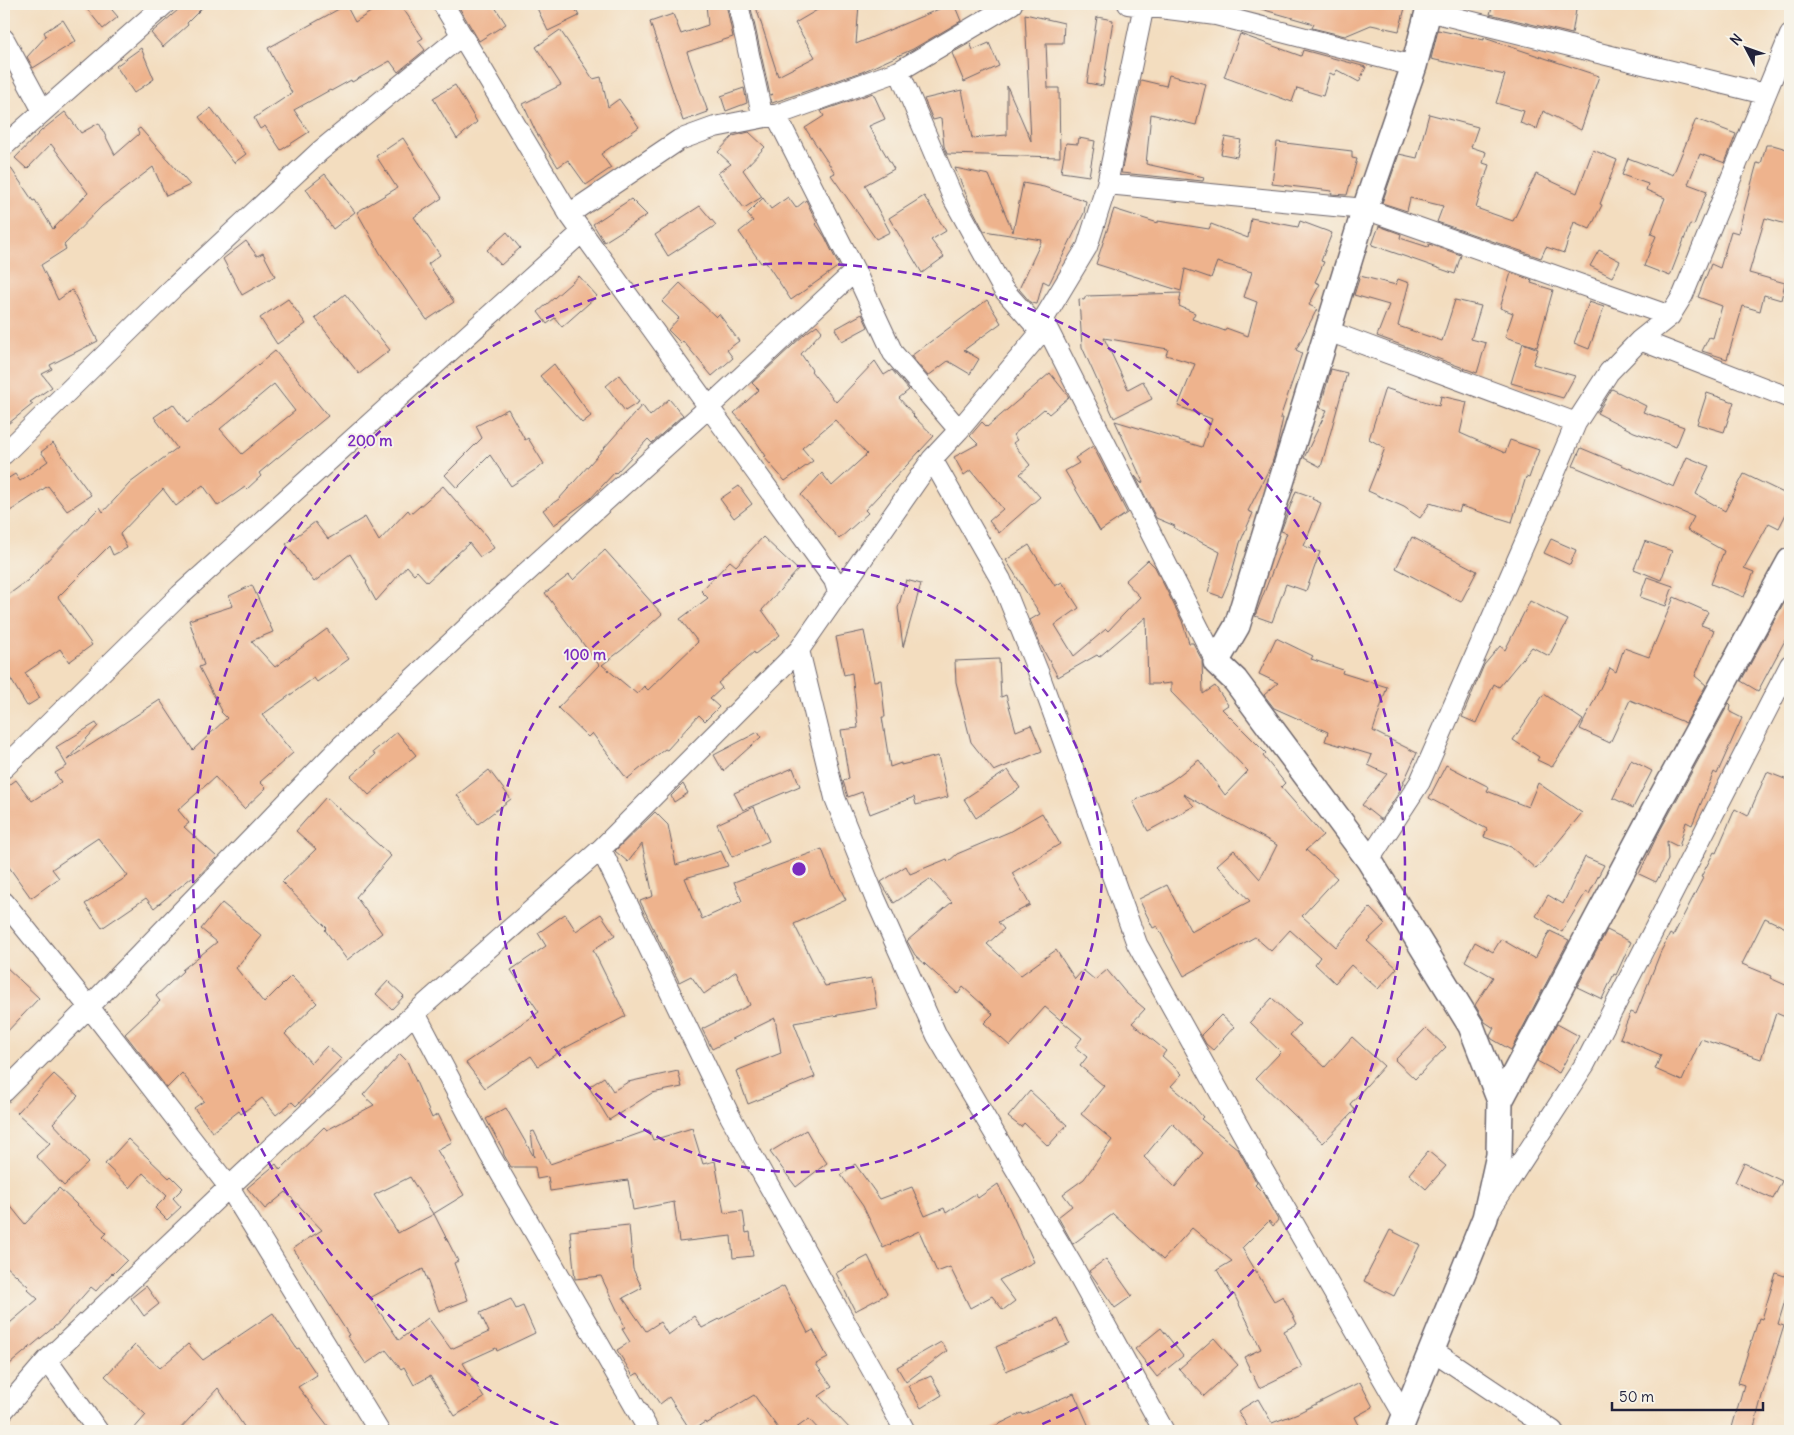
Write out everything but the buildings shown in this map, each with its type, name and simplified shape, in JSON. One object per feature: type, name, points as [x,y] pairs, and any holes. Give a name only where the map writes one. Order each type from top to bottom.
[{"type":"street","points":[[4,146],[165,4]]},
{"type":"street","points":[[443,4],[569,214],[834,580],[838,592]]},
{"type":"street","points":[[738,4],[762,114],[776,114]]},
{"type":"street","points":[[569,214],[679,140],[715,127],[776,114],[899,71],[1012,4]]},
{"type":"street","points":[[4,1410],[48,1360],[228,1187],[415,1013],[601,849],[799,650],[932,459],[959,430],[1042,326],[1087,247],[1107,184],[1136,4],[1216,9],[1414,66]]},
{"type":"street","points":[[1216,662],[1237,626],[1365,209],[1414,66],[1429,7],[1765,94]]},
{"type":"street","points":[[4,454],[174,287],[320,151],[462,35]]},
{"type":"street","points":[[1369,860],[1420,782],[1576,423],[1608,372],[1640,340],[1670,316],[1683,295],[1765,94],[1782,76],[1790,35]]},
{"type":"street","points":[[4,39],[43,111]]},
{"type":"street","points":[[899,71],[954,200],[1003,289],[1042,326],[1216,662],[1235,680],[1369,860],[1471,1026],[1500,1101],[1499,1155],[1485,1218],[1402,1424]]},
{"type":"street","points":[[776,114],[855,271],[893,353],[959,430]]},
{"type":"street","points":[[1107,184],[1365,209],[1670,316]]},
{"type":"street","points":[[4,768],[180,595],[582,232]]},
{"type":"street","points":[[4,1092],[89,1007],[341,746],[507,590],[708,408],[855,271]]},
{"type":"street","points":[[1328,330],[1576,423]]},
{"type":"street","points":[[1640,340],[1790,398]]},
{"type":"street","points":[[932,459],[1001,580],[1039,674],[1137,944],[1402,1424]]},
{"type":"street","points":[[1500,1101],[1661,798],[1790,561]]},
{"type":"street","points":[[799,650],[835,798],[875,898],[937,1036],[1074,1268],[1164,1431]]},
{"type":"street","points":[[1485,1218],[1585,1064],[1790,666]]},
{"type":"street","points":[[601,849],[730,1116],[868,1361],[905,1431]]},
{"type":"street","points":[[4,902],[89,1007],[228,1187],[378,1431]]},
{"type":"street","points":[[415,1013],[490,1155],[649,1431]]},
{"type":"street","points":[[1432,1350],[1553,1431]]},
{"type":"street","points":[[48,1360],[98,1431]]}]
